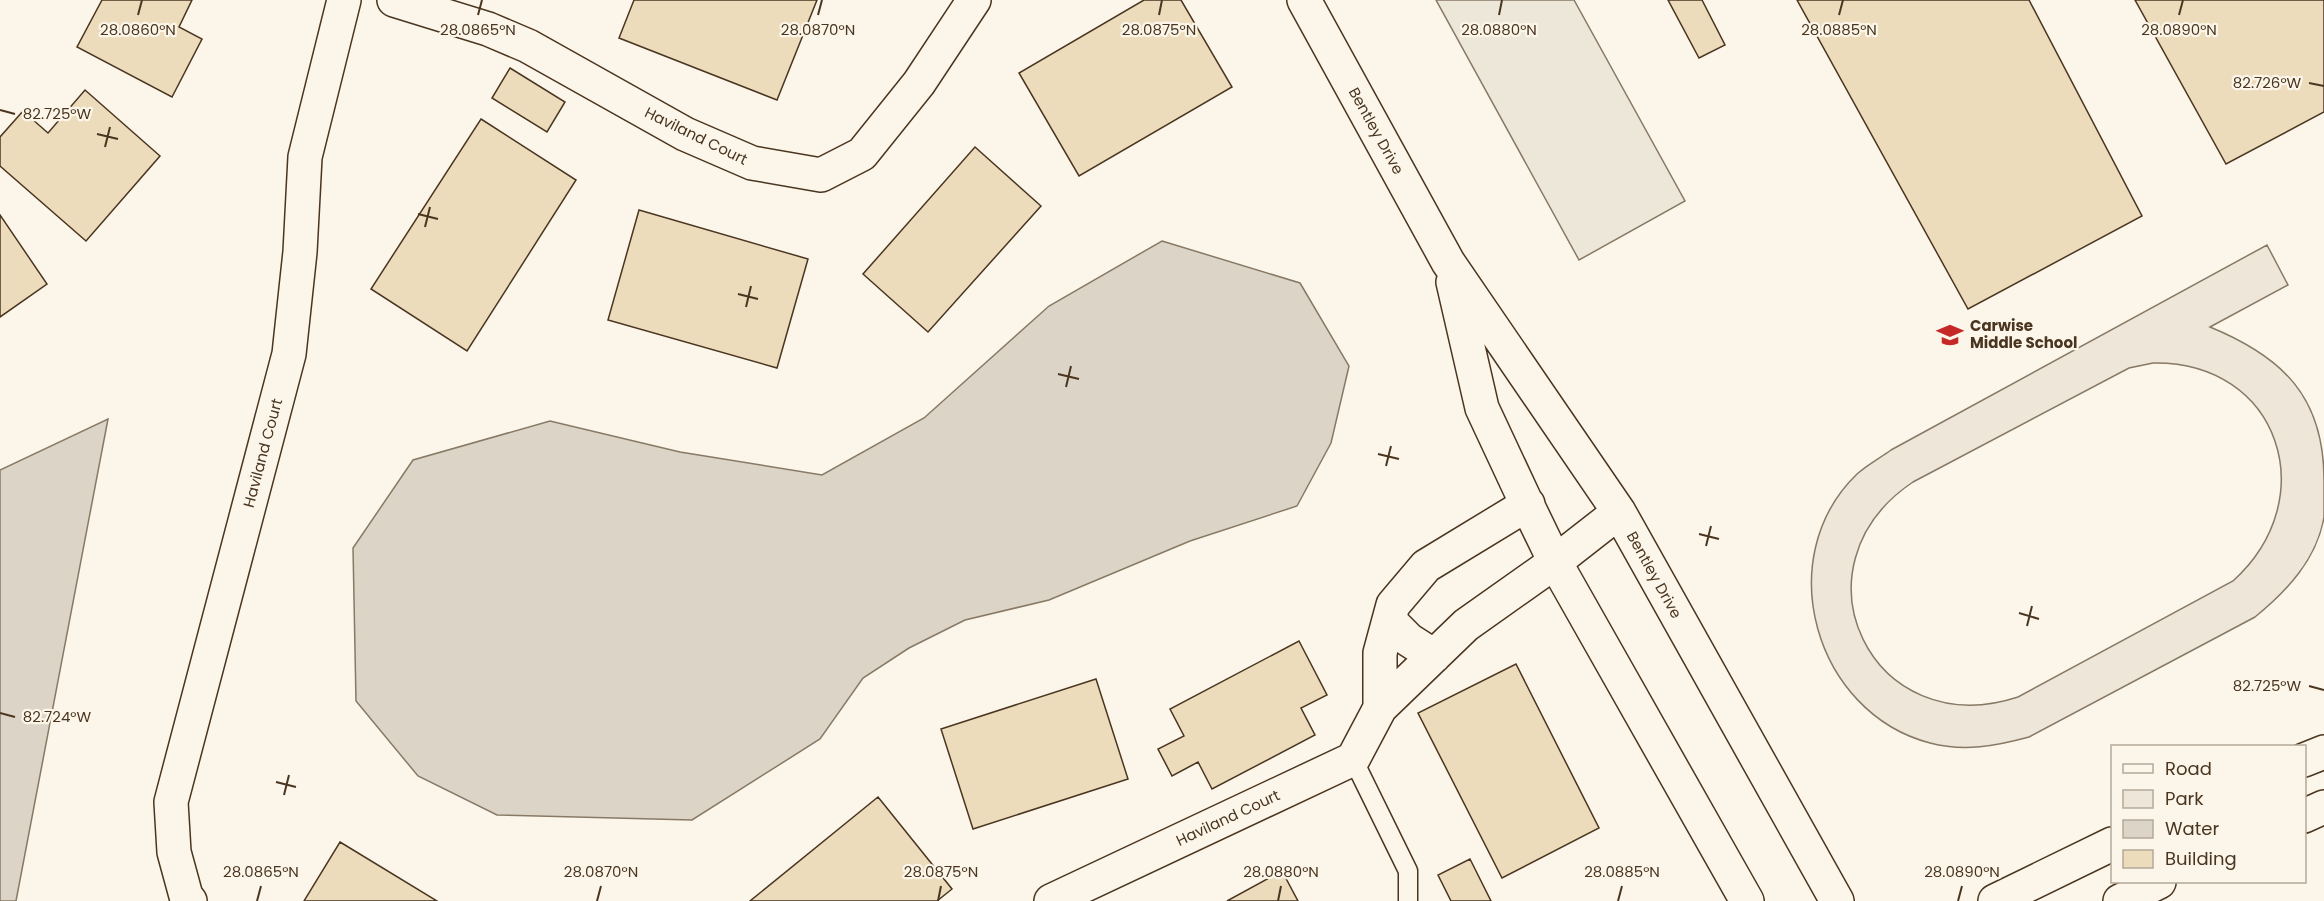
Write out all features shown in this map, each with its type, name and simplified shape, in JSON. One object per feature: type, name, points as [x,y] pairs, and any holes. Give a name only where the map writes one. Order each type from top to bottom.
[{"type":"street","name":"Haviland Court","points":[[190,901],[174,852],[171,802],[289,354],[300,252],[305,157],[344,0]]},
{"type":"street","name":"Haviland Court","points":[[394,0],[488,28],[528,46],[685,134],[752,163],[821,175],[862,154],[919,83],[974,0]]},
{"type":"street","name":"Bentley Drive","points":[[1304,0],[1449,262],[1619,513],[1837,901]]},
{"type":"street","name":"Bentley Drive","points":[[1449,262],[1482,408],[1555,562],[1747,901]]},
{"type":"street","points":[[1380,708],[1380,653],[1393,605],[1426,567],[1528,504]]},
{"type":"street","points":[[1353,759],[1380,708],[1466,625],[1619,513]]},
{"type":"street","points":[[1389,620],[1409,640],[1434,656]]},
{"type":"street","points":[[2306,759],[2324,752]]},
{"type":"street","name":"Haviland Court","points":[[1051,901],[1353,759]]},
{"type":"street","points":[[2306,815],[2324,807]]},
{"type":"street","points":[[1995,901],[2111,844]]},
{"type":"street","points":[[2120,901],[2157,883]]},
{"type":"lane","points":[[1353,759],[1408,871],[1408,901]]},
{"type":"green space","points":[[2267,245],[2288,285],[2210,327],[2259,352],[2294,384],[2307,403],[2316,425],[2322,451],[2324,517],[2315,547],[2308,560],[2289,585],[2255,617],[2029,737],[1980,747],[1943,746],[1890,726],[1858,700],[1833,667],[1818,629],[1812,588],[1816,547],[1830,508],[1857,474],[1891,450]],"holes":[[[2153,363],[2197,368],[2232,385],[2258,409],[2275,440],[2281,475],[2277,512],[2261,548],[2233,581],[2018,697],[1966,705],[1922,696],[1887,672],[1863,639],[1852,600],[1855,558],[1875,518],[1913,482],[2129,368]]]},
{"type":"shaded area","points":[[1436,0],[1574,0],[1685,201],[1579,260]]},
{"type":"water","points":[[1162,241],[1300,283],[1349,366],[1331,443],[1297,506],[1190,541],[1049,600],[965,620],[909,648],[863,678],[820,739],[692,820],[497,815],[418,776],[356,701],[353,548],[413,460],[550,421],[680,452],[822,475],[924,418],[1049,306]]},
{"type":"water","points":[[108,419],[16,901],[0,901],[0,470]]},
{"type":"building","points":[[102,0],[192,0],[179,27],[202,39],[172,97],[77,47]]},
{"type":"building","points":[[634,0],[817,0],[777,100],[619,38]]},
{"type":"building","points":[[1144,0],[1181,0],[1232,87],[1079,176],[1019,73]]},
{"type":"building","points":[[1668,0],[1702,0],[1725,45],[1699,58]]},
{"type":"building","points":[[1797,0],[2029,0],[2142,216],[1968,309]]},
{"type":"building","points":[[2135,0],[2324,0],[2324,112],[2226,164]]},
{"type":"building","points":[[510,68],[565,102],[547,132],[492,98]]},
{"type":"building","points":[[85,90],[160,156],[86,241],[0,166],[0,137],[23,111],[48,133]]},
{"type":"building","points":[[481,119],[576,180],[467,351],[371,289]]},
{"type":"building","points":[[975,147],[1041,206],[928,332],[863,274]]},
{"type":"building","points":[[639,210],[808,259],[777,368],[608,320]]},
{"type":"building","points":[[0,215],[47,284],[0,317]]},
{"type":"building","points":[[1299,641],[1327,695],[1301,708],[1315,735],[1212,789],[1198,762],[1172,776],[1158,749],[1184,736],[1170,709]]},
{"type":"building","points":[[1516,664],[1599,828],[1502,878],[1418,713]]},
{"type":"building","points":[[1096,679],[1128,779],[973,829],[941,729]]},
{"type":"building","points":[[878,797],[952,889],[937,901],[750,901]]},
{"type":"building","points":[[340,842],[437,901],[304,901]]},
{"type":"building","points":[[1470,859],[1491,901],[1451,901],[1438,875]]},
{"type":"building","points":[[1282,871],[1298,901],[1227,901]]},
{"type":"place","name":"Carwise Middle School","points":[[1950,335]]}]
